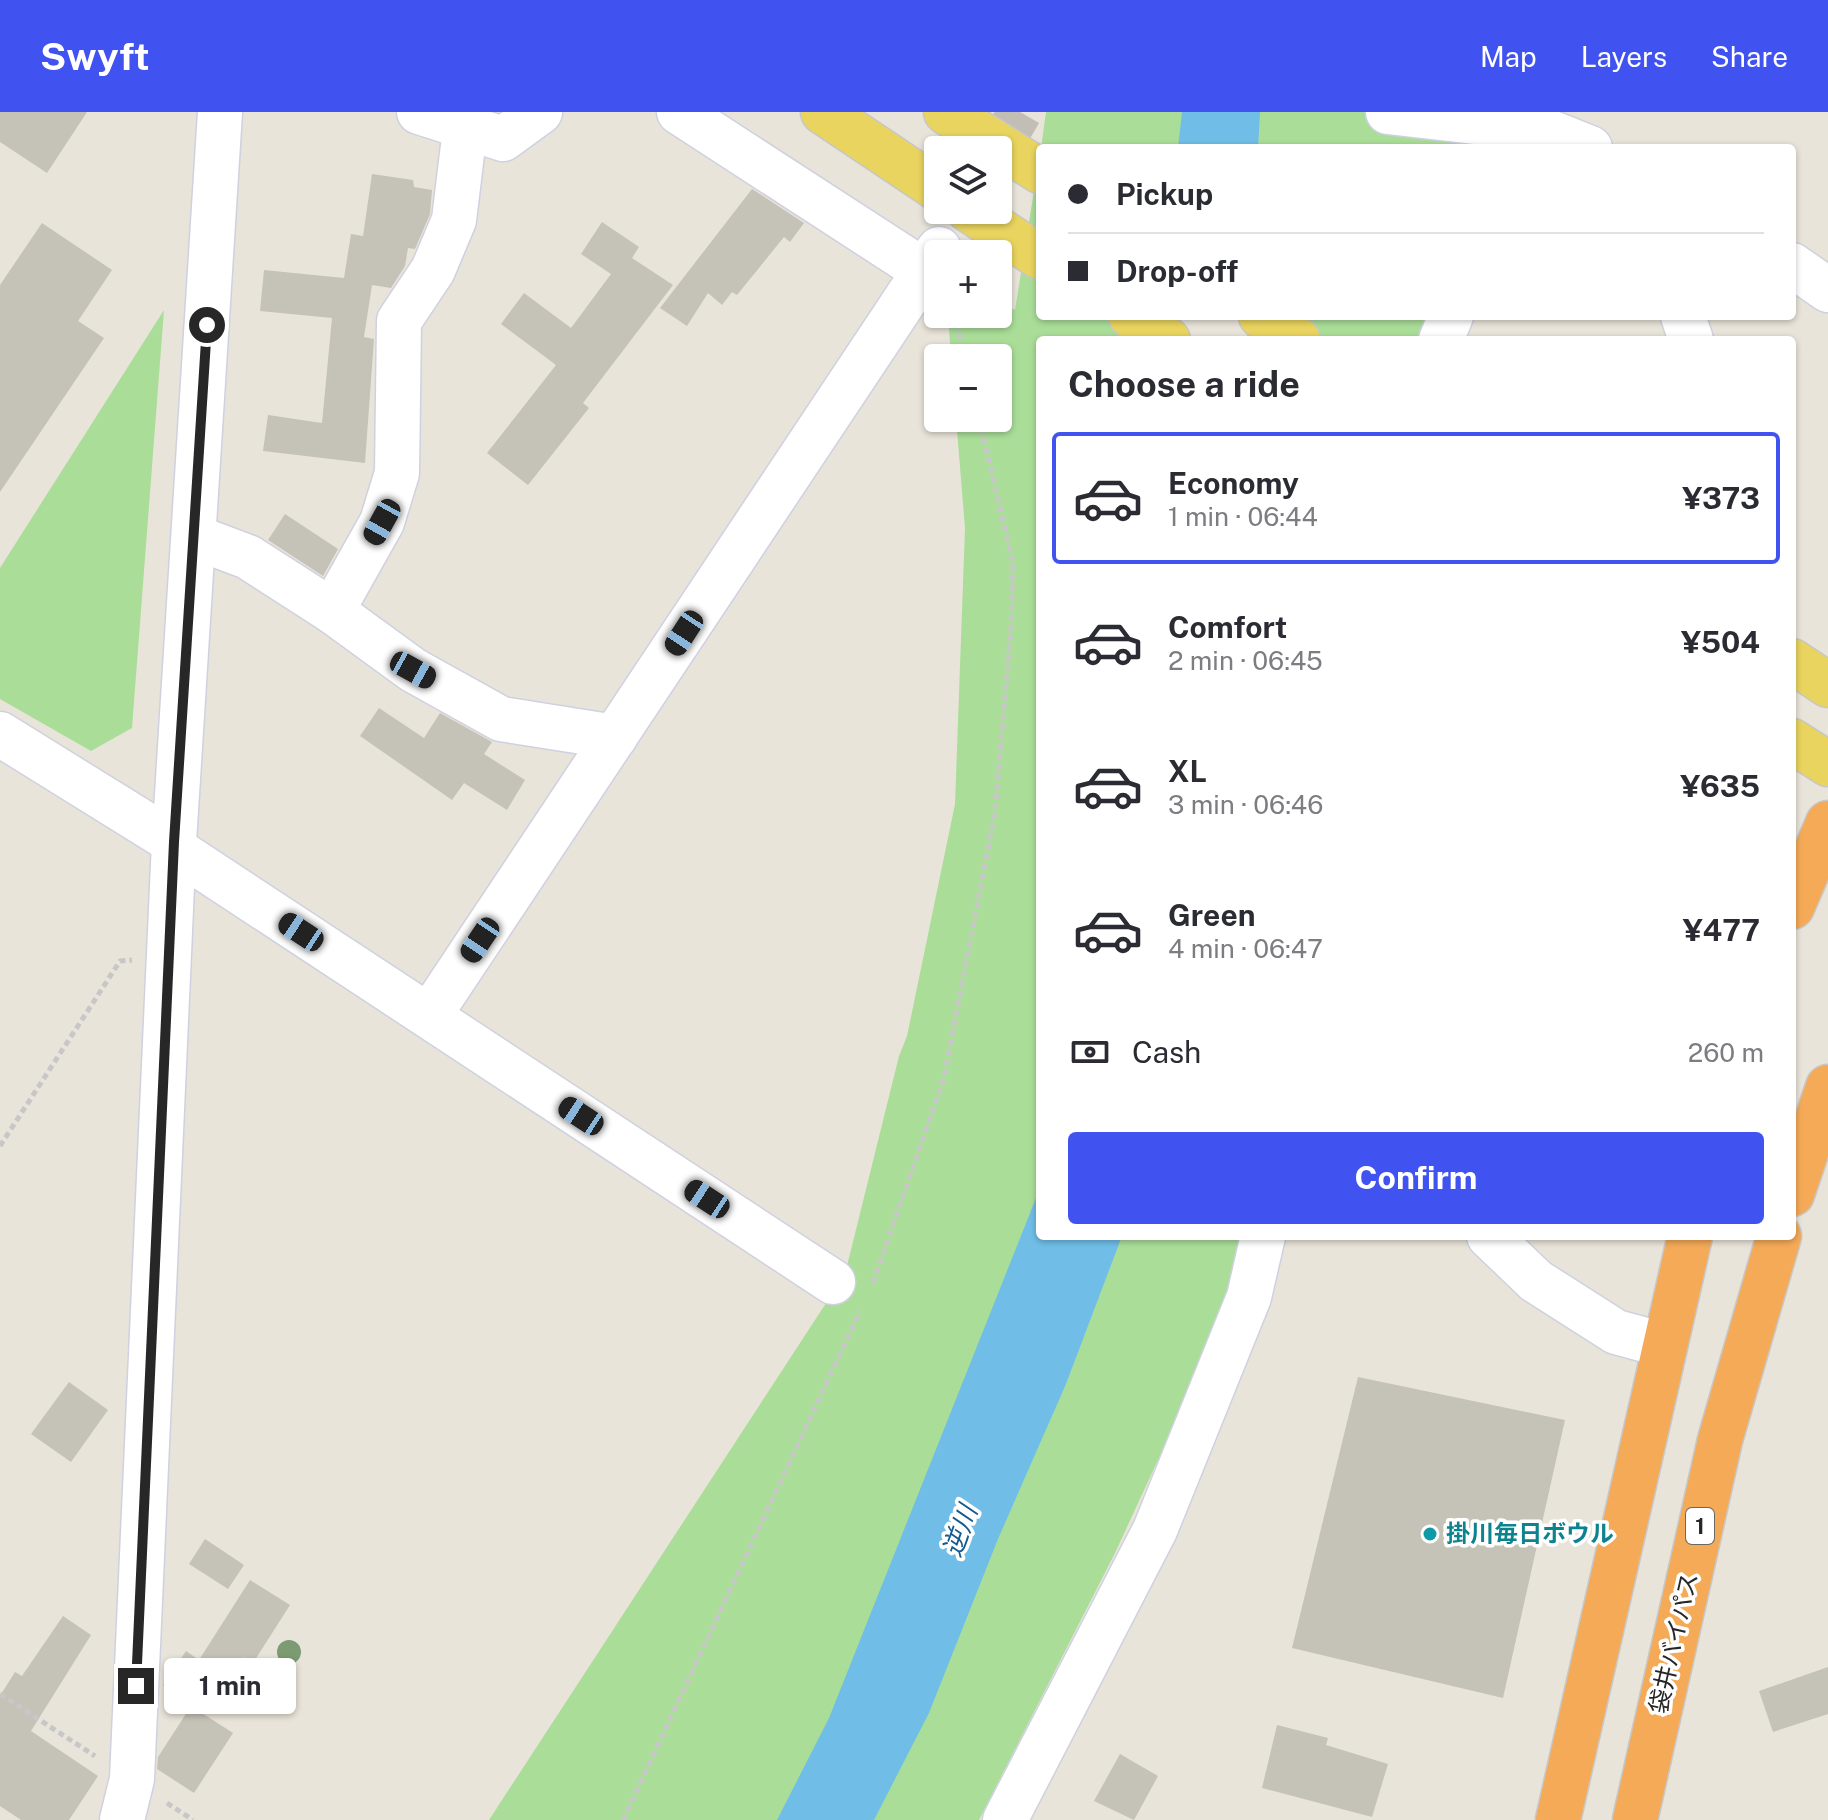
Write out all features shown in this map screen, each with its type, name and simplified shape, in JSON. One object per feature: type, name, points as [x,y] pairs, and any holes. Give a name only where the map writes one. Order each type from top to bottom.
[{"type":"highway","points":[[1796,898],[1828,823]]},
{"type":"highway","points":[[1796,1182],[1828,1087]]},
{"type":"highway","points":[[1558,1820],[1689,1240]]},
{"type":"highway","name":"袋井バイパス","points":[[1635,1820],[1720,1440],[1778,1240]]},
{"type":"main road","points":[[823,112],[924,180]]},
{"type":"main road","points":[[946,112],[1036,168]]},
{"type":"main road","points":[[990,224],[1036,254]]},
{"type":"main road","points":[[1137,320],[1162,336]]},
{"type":"main road","points":[[1267,320],[1292,336]]},
{"type":"main road","points":[[1796,664],[1828,685]]},
{"type":"main road","points":[[1796,744],[1828,764]]},
{"type":"street","points":[[122,1820],[132,1779],[174,845],[220,112]]},
{"type":"street","points":[[419,112],[503,139],[540,112]]},
{"type":"street","points":[[429,1016],[932,260],[679,112]]},
{"type":"street","points":[[1404,113],[1567,144]]},
{"type":"street","points":[[332,611],[382,522],[397,473],[399,321],[433,270],[454,220],[465,129]]},
{"type":"street","points":[[1796,268],[1828,290]]},
{"type":"street","points":[[195,537],[248,557],[332,611],[413,670],[501,719],[615,737]]},
{"type":"street","points":[[0,734],[174,845],[429,1016],[856,1290]]},
{"type":"street","points":[[1005,1820],[1155,1530],[1249,1297],[1262,1240]]},
{"type":"street","points":[[1493,1240],[1536,1281],[1616,1332],[1664,1345]]},
{"type":"path","points":[[623,1820],[856,1290],[944,1078],[995,812],[1011,628],[1013,563],[982,432]]},
{"type":"path","points":[[0,1146],[120,961],[169,955]]},
{"type":"green space","points":[[1046,112],[1438,112],[1483,144],[1042,144]]},
{"type":"green space","points":[[1036,178],[1036,320],[1451,320],[1445,336],[1036,336],[1036,1240],[1246,1240],[1231,1302],[1115,1553],[979,1820],[489,1820],[845,1274],[899,1056],[907,1036],[955,804],[965,528],[957,432],[1012,432],[1012,344],[950,344],[949,328],[1012,328],[1012,308],[1015,310]]},
{"type":"green space","points":[[164,310],[132,728],[91,751],[0,699],[0,568]]},
{"type":"water","points":[[1182,112],[1260,112],[1258,144],[1178,144]]},
{"type":"water","name":"逆川","points":[[1036,1198],[1036,1240],[1120,1240],[1066,1384],[998,1539],[929,1713],[874,1820],[777,1820],[829,1718]]},
{"type":"pier","points":[[1165,320],[1248,320],[1247,336],[1164,336]]},
{"type":"building","points":[[0,112],[87,112],[47,173],[0,142]]},
{"type":"building","points":[[372,174],[413,180],[414,187],[432,190],[430,214],[415,249],[408,248],[405,266],[391,288],[372,285],[364,337],[374,339],[365,463],[263,451],[268,415],[322,423],[332,318],[260,311],[264,270],[344,278],[351,234],[363,236]]},
{"type":"building","points":[[752,189],[804,223],[790,242],[784,237],[737,295],[732,292],[722,305],[708,293],[687,326],[660,308]]},
{"type":"building","points":[[602,222],[639,247],[632,258],[673,285],[583,403],[589,408],[528,485],[487,453],[556,365],[501,324],[524,293],[571,328],[611,274],[581,254]]},
{"type":"building","points":[[42,223],[112,270],[78,321],[104,338],[0,492],[0,285]]},
{"type":"building","points":[[285,514],[338,549],[323,576],[268,540]]},
{"type":"building","points":[[379,708],[424,738],[440,713],[492,742],[484,754],[525,780],[507,810],[464,783],[452,800],[360,736]]},
{"type":"building","name":"掛川毎日ボウル","points":[[1358,1377],[1565,1420],[1503,1698],[1292,1648]]},
{"type":"building","points":[[69,1382],[108,1410],[71,1462],[31,1434]]},
{"type":"building","points":[[205,1539],[244,1565],[228,1589],[189,1564]]},
{"type":"building","points":[[250,1580],[290,1605],[253,1663],[244,1657],[207,1713],[163,1685],[186,1651],[199,1660]]},
{"type":"building","points":[[63,1616],[91,1635],[31,1731],[98,1776],[69,1820],[21,1820],[0,1806],[0,1696],[15,1672],[22,1676]]},
{"type":"building","points":[[1828,1667],[1828,1714],[1773,1732],[1759,1691]]},
{"type":"building","points":[[191,1706],[233,1733],[194,1793],[157,1769],[158,1757]]},
{"type":"building","points":[[1277,1725],[1328,1738],[1326,1745],[1388,1764],[1372,1817],[1262,1788]]},
{"type":"building","points":[[1120,1754],[1158,1776],[1134,1820],[1094,1801]]},
{"type":"tunnel","points":[[1006,136],[1020,112]]},
{"type":"place","name":"掛川毎日ボウル","points":[[1430,1534]]},
{"type":"route","points":[[136,1686],[174,842],[207,325]]}]
